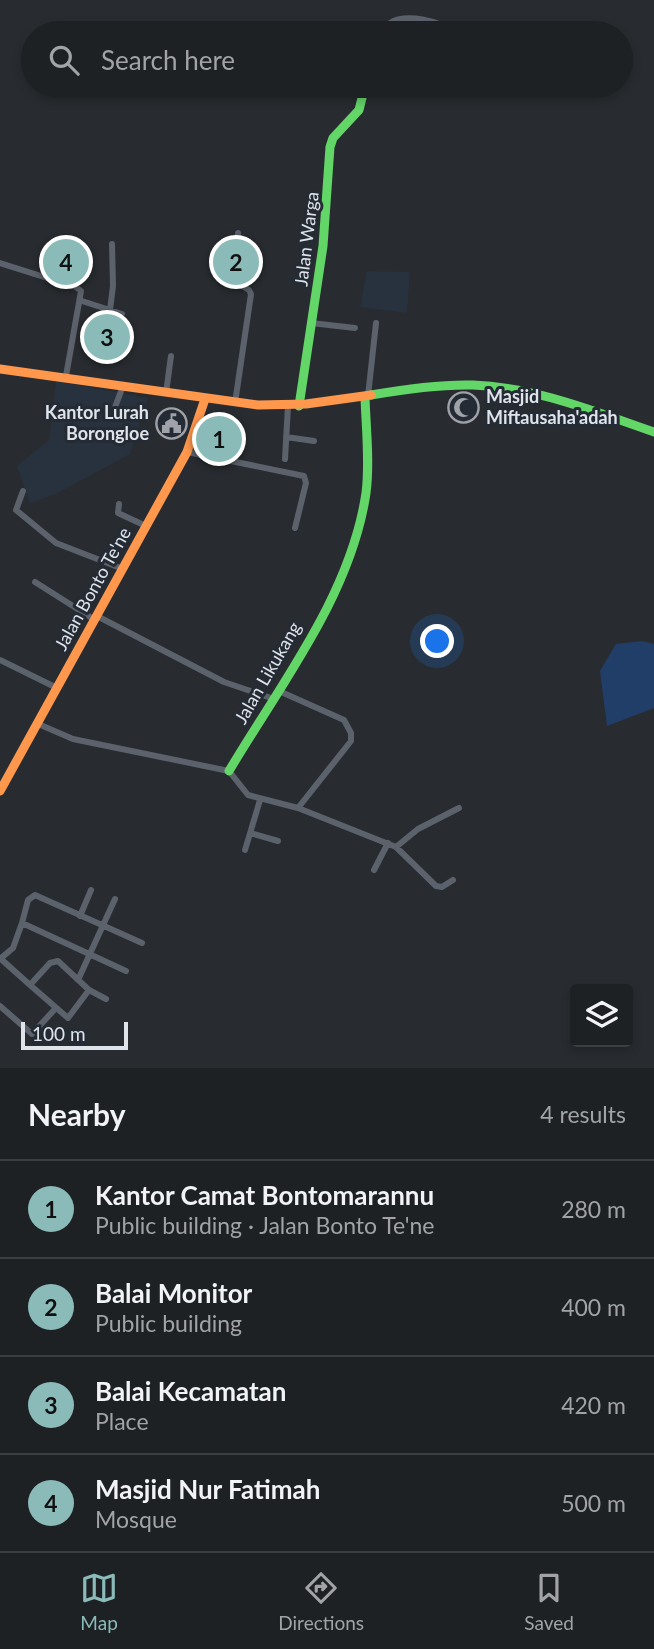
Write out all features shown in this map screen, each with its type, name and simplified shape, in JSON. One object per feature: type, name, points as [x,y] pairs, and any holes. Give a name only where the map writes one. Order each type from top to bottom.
[{"type":"street","points":[[395,21],[403,18],[420,21]]},
{"type":"street","name":"Jalan Warga","points":[[299,406],[328,203],[330,146],[333,138],[359,110],[362,98]]},
{"type":"street","points":[[235,403],[251,294],[250,290],[232,282],[238,233]]},
{"type":"street","points":[[110,310],[113,286],[112,244]]},
{"type":"street","points":[[0,263],[76,287],[81,291],[82,301],[66,376]]},
{"type":"street","points":[[82,301],[122,314]]},
{"type":"street","points":[[311,323],[355,328]]},
{"type":"street","points":[[367,397],[376,323]]},
{"type":"street","points":[[166,393],[171,356]]},
{"type":"street","points":[[0,369],[66,376],[235,403],[288,406],[448,385],[500,386],[654,432]]},
{"type":"street","points":[[112,415],[123,386]]},
{"type":"street","name":"Jalan Likukang","points":[[229,771],[276,695],[322,611],[359,521],[367,467],[367,397]]},
{"type":"street","name":"Jalan Bonto Te'ne","points":[[0,792],[187,452],[198,427],[205,398]]},
{"type":"street","points":[[285,459],[288,406]]},
{"type":"street","points":[[286,437],[314,441]]},
{"type":"street","points":[[187,452],[304,476],[306,483],[295,528]]},
{"type":"street","points":[[23,491],[16,510],[54,542],[122,569]]},
{"type":"street","points":[[118,504],[118,513],[146,526]]},
{"type":"street","points":[[35,582],[96,618],[224,682],[276,695],[344,720],[351,733],[351,741],[298,808]]},
{"type":"street","points":[[0,660],[57,688]]},
{"type":"street","points":[[37,723],[73,739],[229,771],[242,791],[260,800],[298,808],[388,843],[396,847],[433,884],[442,887],[453,880]]},
{"type":"street","points":[[245,850],[260,800]]},
{"type":"street","points":[[396,847],[418,829],[459,808]]},
{"type":"street","points":[[250,833],[278,841]]},
{"type":"street","points":[[374,870],[388,843]]},
{"type":"street","points":[[80,916],[91,890]]},
{"type":"street","points":[[89,990],[71,1017],[64,1017],[1,959],[13,948],[28,900],[35,895],[142,943]]},
{"type":"street","points":[[78,980],[115,899]]},
{"type":"street","points":[[22,923],[125,971]]},
{"type":"street","points":[[30,985],[54,961],[89,990],[106,999]]},
{"type":"street","points":[[0,1006],[32,1034],[55,1009]]},
{"type":"shaded area","points":[[367,271],[410,272],[407,313],[360,307]]},
{"type":"shaded area","points":[[56,381],[148,398],[130,454],[56,494],[30,503],[17,466],[49,440]]},
{"type":"shaded area","points":[[642,641],[654,644],[654,708],[607,726],[600,671],[616,644]]},
{"type":"traffic: fast","points":[[299,406],[323,246],[330,147],[333,138],[359,110],[362,98]]},
{"type":"traffic: fast","points":[[371,395],[448,385],[519,390],[588,409],[654,432]]},
{"type":"traffic: fast","points":[[229,771],[311,638],[345,567],[358,531],[366,493],[368,457],[365,397]]},
{"type":"traffic: slow","points":[[0,369],[258,405],[306,404],[371,395]]},
{"type":"traffic: slow","points":[[0,791],[187,452],[205,399]]},
{"type":"place","name":"Masjid Nur Fatimah","points":[[66,262]]},
{"type":"place","name":"Balai Monitor","points":[[236,262]]},
{"type":"place","name":"Balai Kecamatan","points":[[107,337]]},
{"type":"place","name":"Masjid Miftausaha'adah","points":[[463,407]]},
{"type":"place","name":"Kantor Lurah Borongloe","points":[[172,423]]},
{"type":"place","name":"Kantor Camat Bontomarannu","points":[[219,439]]}]
